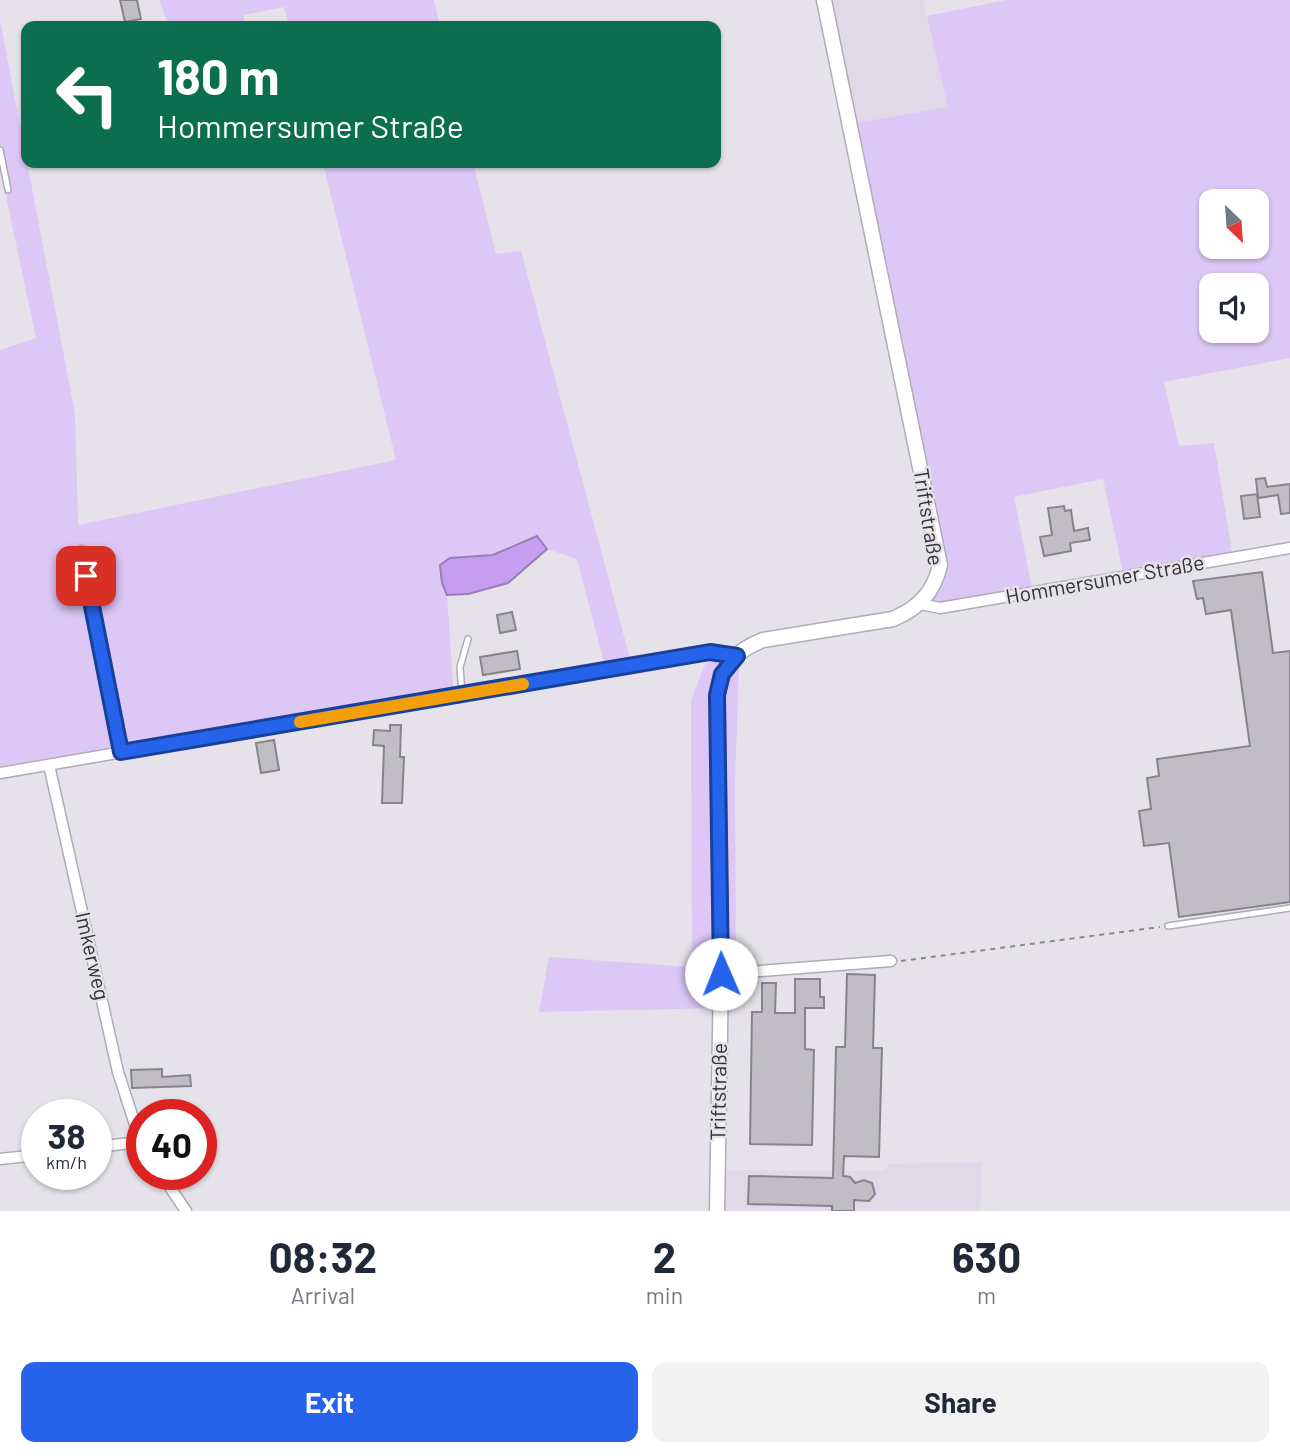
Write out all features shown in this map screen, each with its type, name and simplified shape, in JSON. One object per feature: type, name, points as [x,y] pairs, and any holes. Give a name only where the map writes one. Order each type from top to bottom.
[{"type":"street","name":"Triftstraße","points":[[824,0],[940,565],[937,578],[921,604]]},
{"type":"street","name":"Hommersumer Straße","points":[[921,604],[940,608],[1290,548]]},
{"type":"street","points":[[81,551],[121,752]]},
{"type":"street","points":[[0,773],[710,652],[737,656],[751,645],[764,640],[893,619],[921,604]]},
{"type":"street","name":"Triftstraße","points":[[717,1211],[721,974],[717,695],[722,674],[737,656]]},
{"type":"street","name":"Imkerweg","points":[[49,765],[126,1099]]},
{"type":"street","points":[[721,974],[891,961]]},
{"type":"street","points":[[0,1159],[21,1156]]},
{"type":"street","points":[[172,1190],[186,1211]]},
{"type":"lane","points":[[0,150],[8,190]]},
{"type":"lane","points":[[462,694],[460,667],[468,639]]},
{"type":"lane","points":[[1168,926],[1290,908]]},
{"type":"path","points":[[891,961],[1168,926]]},
{"type":"shaded area","points":[[159,0],[434,0],[439,21],[288,21],[284,7],[244,15],[244,21],[167,21]]},
{"type":"shaded area","points":[[824,0],[923,0],[949,107],[850,124]]},
{"type":"shaded area","points":[[1006,0],[1290,0],[1290,358],[1164,382],[1179,446],[1214,443],[1233,558],[1124,577],[1103,479],[1014,497],[1033,593],[940,608],[921,604],[937,578],[850,124],[948,107],[927,16]]},
{"type":"shaded area","points":[[0,20],[21,130],[21,168],[28,168],[75,414],[78,525],[396,460],[324,168],[474,168],[496,254],[521,251],[632,666],[606,670],[577,559],[547,549],[537,537],[493,555],[470,555],[442,583],[447,595],[454,696],[0,773],[0,350],[36,338],[0,168]]},
{"type":"shaded area","points":[[537,536],[547,549],[508,583],[468,594],[447,595],[442,583],[440,565],[450,558],[493,555]]},
{"type":"shaded area","points":[[710,652],[737,655],[739,667],[735,782],[736,974],[721,974],[720,1008],[539,1012],[549,957],[692,967],[691,700]]},
{"type":"shaded area","points":[[982,1162],[980,1211],[716,1211],[717,1170],[884,1171],[889,1164]]},
{"type":"building","points":[[120,0],[137,0],[141,19],[125,21]]},
{"type":"building","points":[[1265,478],[1267,487],[1290,484],[1290,513],[1281,514],[1278,495],[1258,498],[1256,479]]},
{"type":"building","points":[[1257,494],[1260,517],[1244,519],[1241,496]]},
{"type":"building","points":[[1064,506],[1065,511],[1071,510],[1074,531],[1088,528],[1090,540],[1070,543],[1071,551],[1044,556],[1040,537],[1052,535],[1048,508]]},
{"type":"building","points":[[1262,572],[1273,653],[1290,651],[1290,902],[1179,917],[1169,843],[1144,846],[1139,811],[1151,809],[1147,778],[1159,776],[1157,759],[1250,746],[1231,610],[1206,614],[1203,598],[1197,599],[1193,581]]},
{"type":"building","points":[[512,612],[516,630],[500,633],[497,615]]},
{"type":"building","points":[[517,651],[520,669],[483,675],[480,657]]},
{"type":"building","points":[[390,725],[401,725],[400,757],[404,757],[402,803],[382,803],[384,746],[373,745],[374,730],[390,731]]},
{"type":"building","points":[[274,740],[279,770],[261,773],[256,743]]},
{"type":"building","points":[[847,974],[875,975],[873,1048],[882,1048],[879,1157],[844,1156],[843,1176],[850,1177],[855,1183],[864,1180],[872,1183],[875,1194],[869,1201],[854,1200],[854,1211],[832,1211],[832,1206],[748,1204],[749,1176],[833,1178],[836,1047],[845,1047]]},
{"type":"building","points":[[795,979],[820,979],[820,997],[824,997],[824,1008],[805,1008],[805,1049],[814,1050],[812,1145],[750,1144],[752,1012],[762,1012],[762,983],[776,983],[775,1013],[795,1013]]},
{"type":"building","points":[[162,1069],[162,1077],[190,1075],[191,1086],[132,1088],[131,1070]]},
{"type":"slow traffic","points":[[300,722],[523,684]]},
{"type":"route","points":[[86,576],[121,752],[710,652],[737,656],[722,674],[717,695],[721,974]]}]
